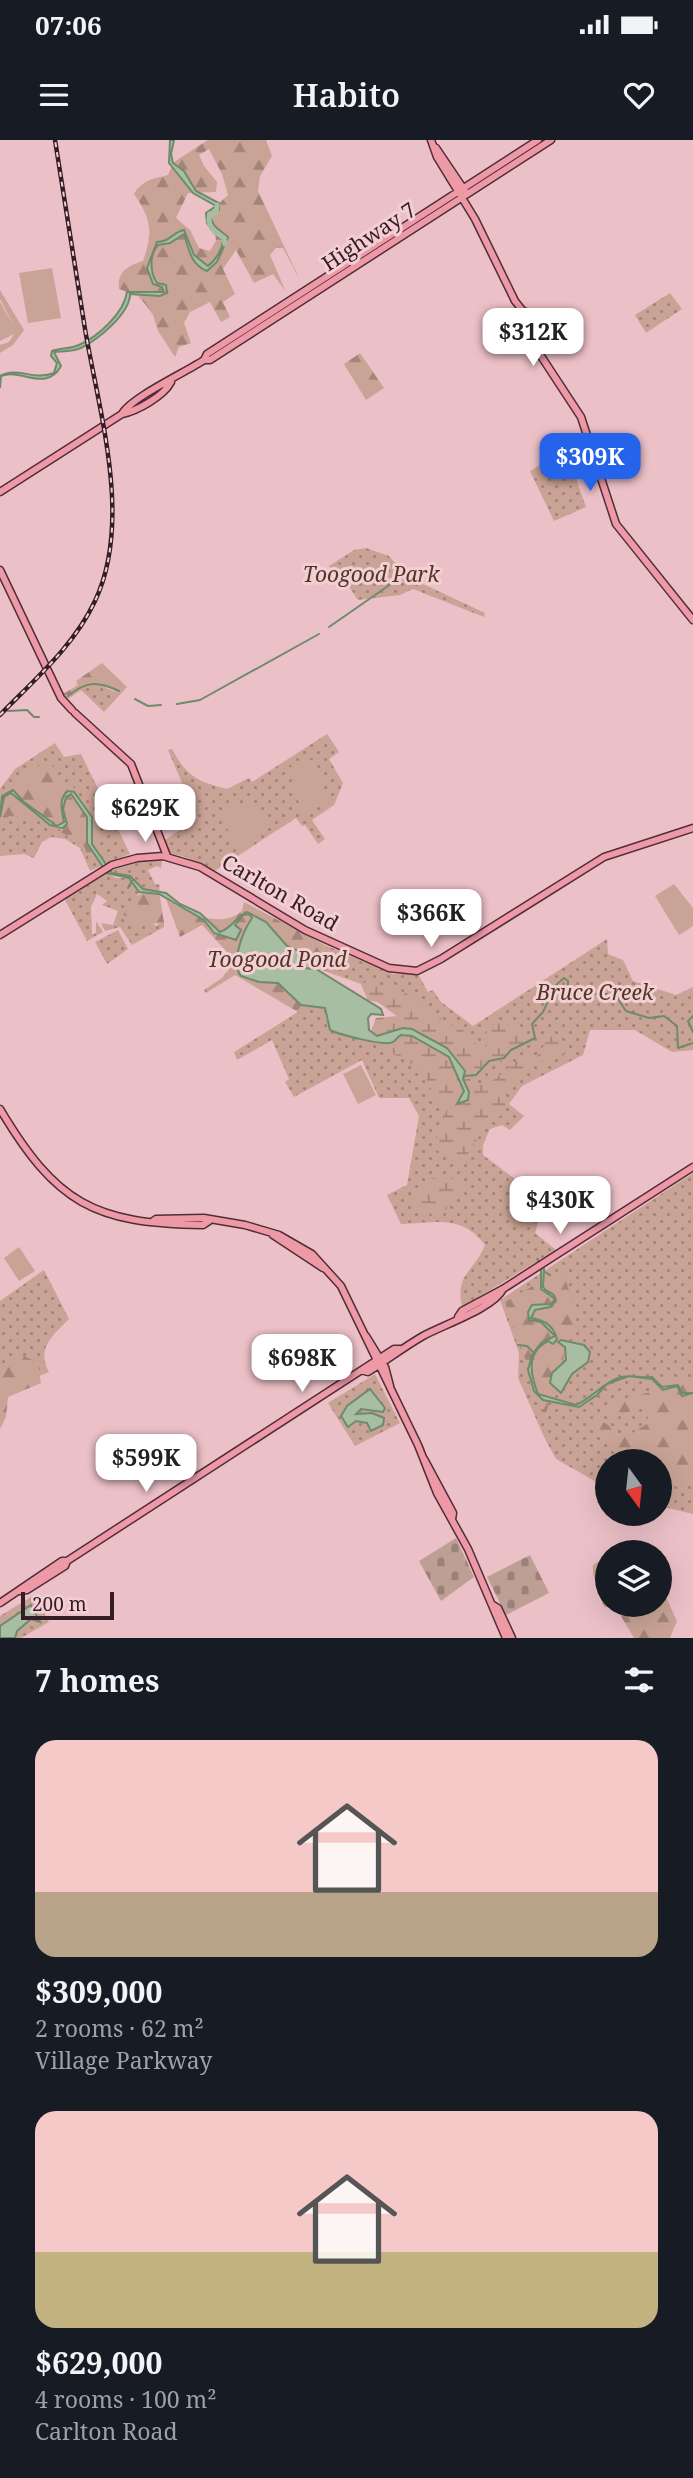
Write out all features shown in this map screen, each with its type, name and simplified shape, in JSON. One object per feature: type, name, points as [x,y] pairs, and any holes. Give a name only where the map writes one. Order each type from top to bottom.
[{"type":"main road","name":"Highway 7","points":[[463,193],[538,140]]},
{"type":"main road","name":"Highway 7","points":[[0,492],[122,414],[168,389],[171,382],[204,360],[206,354],[551,140]]},
{"type":"main road","points":[[432,143],[463,193],[520,312],[529,315],[525,323],[530,335],[581,417],[616,524],[693,620]]},
{"type":"main road","points":[[520,312],[515,320],[525,323]]},
{"type":"main road","points":[[0,570],[61,698],[131,764],[167,856]]},
{"type":"main road","name":"Carlton Road","points":[[0,935],[112,865],[137,858],[167,856],[200,867],[272,912],[331,943],[389,968],[408,972],[441,960],[604,857],[693,828]]},
{"type":"main road","points":[[0,1109],[28,1155],[58,1188],[101,1212],[156,1225],[203,1225],[209,1221],[245,1225],[299,1245],[341,1286],[424,1459],[453,1513],[452,1518],[506,1638]]},
{"type":"main road","points":[[0,1603],[62,1561],[67,1561],[379,1362],[394,1349],[400,1349],[458,1317],[462,1311],[503,1289],[693,1167]]},
{"type":"main road","points":[[493,1605],[498,1608],[512,1638]]},
{"type":"green space","points":[[208,140],[266,140],[272,156],[260,176],[258,191],[299,278],[283,248],[276,248],[270,255],[286,292],[273,274],[254,283],[236,250],[223,269],[235,294],[223,302],[230,317],[221,322],[210,302],[190,312],[184,323],[191,343],[179,347],[175,357],[145,304],[138,296],[119,289],[120,278],[125,270],[143,261],[148,242],[147,219],[134,194],[144,183],[168,175],[174,162]],"holes":[[[209,149],[222,174],[228,195],[212,210],[216,241],[210,251],[199,248],[190,230],[176,218],[188,193],[216,192],[217,182],[199,155]]]},
{"type":"green space","points":[[52,268],[61,318],[28,323],[19,273]]},
{"type":"green space","points":[[0,290],[24,330],[13,345],[0,353],[0,345],[9,342],[14,334],[0,341],[0,302],[15,328],[0,299]]},
{"type":"green space","points":[[670,293],[682,309],[646,333],[635,315]]},
{"type":"green space","points":[[360,353],[384,388],[366,400],[344,364]]},
{"type":"green space","points":[[586,438],[592,459],[573,470],[586,507],[554,521],[530,471]]},
{"type":"green space","name":"Toogood Park","points":[[366,548],[389,556],[406,576],[485,613],[484,617],[413,589],[400,595],[358,600],[345,581],[341,583],[329,566],[354,550]]},
{"type":"green space","points":[[102,663],[124,684],[116,692],[96,685],[68,699],[63,694],[78,685],[76,681]]},
{"type":"green space","points":[[98,684],[115,692],[124,684],[127,687],[104,712],[81,690],[87,685]]},
{"type":"green space","points":[[327,734],[339,752],[329,759],[343,783],[334,805],[312,820],[325,839],[318,844],[305,825],[302,826],[296,818],[213,872],[186,857],[169,853],[165,840],[197,818],[168,750],[172,749],[183,766],[194,776],[227,789],[249,778],[252,782]]},
{"type":"green space","points":[[55,743],[64,757],[81,754],[130,854],[90,871],[80,848],[65,839],[51,837],[42,842],[34,858],[24,854],[0,856],[0,789],[15,769]]},
{"type":"green space","points":[[315,759],[329,804],[302,812],[288,768]]},
{"type":"green space","points":[[47,763],[53,766],[54,777],[62,787],[73,786],[97,823],[96,862],[91,865],[84,846],[61,832],[54,820],[9,816],[0,827],[2,791],[30,769]]},
{"type":"green space","points":[[244,802],[258,805],[272,822],[241,851],[225,825],[225,812]]},
{"type":"green space","points":[[143,860],[162,860],[161,868],[157,866],[148,870],[155,884],[160,885],[159,891],[143,889],[130,876],[115,875],[110,871]]},
{"type":"green space","points":[[105,872],[116,878],[129,878],[139,892],[124,915],[139,923],[151,922],[156,926],[164,920],[164,927],[132,945],[120,927],[105,931],[101,923],[113,925],[118,911],[102,905],[107,901],[97,894],[91,907],[92,935],[96,933],[96,921],[103,932],[87,941],[64,898]]},
{"type":"green space","points":[[674,884],[693,908],[693,926],[679,935],[655,896]]},
{"type":"green space","points":[[156,889],[159,891],[164,923],[132,925],[130,918],[123,915],[131,902],[136,896]]},
{"type":"green space","name":"Toogood Pond","points":[[166,899],[193,914],[214,919],[224,919],[242,911],[244,902],[325,945],[298,1012],[235,975],[206,993],[204,990],[222,978],[230,968],[227,952],[202,925],[180,937]]},
{"type":"green space","points":[[118,930],[128,949],[107,964],[95,942]]},
{"type":"green space","points":[[607,939],[608,954],[623,960],[633,981],[676,995],[693,987],[693,1050],[672,1052],[635,1030],[590,1030],[583,1055],[522,1086],[509,1104],[524,1116],[510,1130],[502,1125],[490,1129],[483,1145],[483,1155],[538,1196],[542,1210],[535,1233],[556,1250],[462,1307],[460,1296],[463,1280],[485,1245],[476,1235],[457,1224],[401,1224],[387,1195],[407,1185],[419,1116],[409,1098],[379,1098],[362,1060],[294,1097],[285,1082],[289,1079],[272,1040],[237,1060],[234,1052],[298,1012],[301,1005],[325,1008],[326,1019],[339,1034],[369,1039],[376,1018],[398,1017],[378,1002],[368,1000],[361,984],[316,968],[325,945],[393,974],[418,974],[428,992],[433,990],[440,1001],[473,1026]]},
{"type":"green space","points":[[365,980],[406,993],[430,1013],[464,1031],[481,1049],[488,1045],[486,1031],[497,1021],[517,1027],[527,1042],[501,1061],[482,1065],[477,1083],[489,1084],[517,1061],[537,1056],[549,1037],[554,1036],[565,1049],[563,1056],[538,1064],[517,1080],[505,1094],[505,1107],[500,1116],[485,1127],[465,1158],[455,1161],[433,1148],[447,1109],[428,1086],[425,1071],[387,1050],[371,1031],[376,1018],[398,1016],[378,1002],[368,1000],[361,984]]},
{"type":"green space","points":[[361,1065],[376,1095],[358,1104],[343,1074]]},
{"type":"green space","points":[[693,1173],[693,1514],[672,1509],[672,1449],[595,1449],[595,1481],[556,1459],[518,1378],[519,1353],[500,1300]]},
{"type":"green space","points":[[432,1178],[457,1179],[462,1184],[448,1208],[435,1214],[428,1213],[412,1200]]},
{"type":"green space","points":[[19,1247],[35,1271],[19,1281],[4,1258]]},
{"type":"green space","points":[[562,1269],[577,1315],[545,1416],[505,1302]]},
{"type":"green space","points":[[44,1270],[69,1319],[52,1337],[45,1350],[45,1364],[49,1372],[1,1391],[0,1422],[0,1301]]},
{"type":"green space","points":[[20,1354],[38,1363],[41,1383],[8,1397],[6,1417],[0,1429],[0,1364],[9,1366]]},
{"type":"green space","points":[[375,1374],[400,1423],[355,1446],[328,1403]]},
{"type":"green space","points":[[650,1378],[680,1382],[693,1378],[693,1484],[677,1485],[672,1481],[672,1449],[613,1449],[597,1430],[593,1418],[626,1437],[650,1422],[643,1408],[616,1415],[611,1411],[611,1403],[650,1392]]},
{"type":"green space","points":[[456,1538],[474,1577],[441,1601],[419,1561]]},
{"type":"green space","points":[[530,1555],[549,1593],[506,1615],[487,1577]]},
{"type":"green space","points":[[34,1595],[49,1622],[21,1638],[0,1638],[0,1616]]},
{"type":"green space","points":[[672,1610],[677,1621],[670,1638],[634,1638],[621,1617],[672,1617]]},
{"type":"shaded area","points":[[170,140],[174,140],[171,154],[173,163],[184,171],[196,191],[219,203],[219,210],[211,213],[212,221],[228,237],[217,262],[207,271],[201,268],[191,256],[184,234],[170,243],[158,245],[153,253],[152,269],[157,283],[166,285],[167,293],[160,296],[130,294],[129,302],[119,318],[95,339],[78,349],[54,352],[61,366],[55,374],[41,379],[9,374],[1,376],[0,388],[0,376],[6,373],[54,373],[57,363],[51,356],[52,351],[76,346],[95,336],[116,316],[127,292],[164,292],[162,287],[153,284],[147,268],[157,242],[184,230],[194,255],[208,266],[217,257],[223,237],[218,237],[207,223],[206,213],[216,206],[193,193],[169,163]]},
{"type":"shaded area","name":"Toogood Pond","points":[[13,790],[24,802],[57,826],[64,822],[62,805],[65,794],[68,791],[74,792],[92,817],[92,844],[112,873],[130,876],[143,889],[166,893],[180,904],[200,913],[220,932],[247,912],[266,922],[287,946],[298,951],[303,968],[316,969],[381,1009],[383,1015],[371,1014],[368,1018],[369,1030],[377,1036],[403,1028],[412,1029],[447,1048],[465,1071],[463,1079],[469,1092],[468,1100],[457,1104],[464,1091],[449,1057],[412,1036],[401,1035],[393,1042],[381,1043],[335,1032],[330,1030],[325,1008],[301,1005],[278,983],[259,982],[241,976],[237,955],[252,918],[249,914],[243,915],[235,925],[241,930],[236,940],[214,933],[204,920],[159,894],[139,892],[129,878],[107,873],[87,843],[87,817],[71,794],[66,797],[63,809],[67,824],[63,828],[50,825],[11,793],[4,797],[0,817],[2,796]]},
{"type":"shaded area","points":[[537,1258],[544,1269],[543,1287],[554,1296],[556,1301],[550,1307],[535,1310],[531,1318],[547,1324],[553,1330],[557,1339],[553,1344],[548,1341],[536,1351],[532,1364],[533,1379],[538,1394],[576,1405],[607,1384],[597,1395],[579,1407],[543,1400],[534,1391],[528,1370],[532,1355],[541,1343],[555,1336],[541,1322],[529,1320],[528,1312],[532,1305],[551,1304],[555,1299],[541,1289],[541,1269]]},
{"type":"shaded area","points":[[561,1340],[584,1345],[590,1352],[588,1362],[572,1374],[561,1393],[550,1383],[552,1373],[566,1360],[565,1347],[558,1342]]},
{"type":"shaded area","points":[[629,1376],[652,1377],[662,1387],[678,1385],[682,1393],[693,1393],[682,1396],[677,1386],[663,1390],[652,1379]]},
{"type":"shaded area","points":[[370,1389],[385,1408],[383,1412],[361,1409],[356,1414],[372,1413],[384,1418],[383,1425],[371,1431],[367,1423],[356,1421],[348,1427],[341,1416],[347,1406]]},
{"type":"shaded area","points":[[31,1605],[40,1622],[31,1619],[17,1631],[15,1638],[0,1638],[0,1626]]},
{"type":"waterway","points":[[217,205],[216,213],[210,214],[209,222],[212,229],[224,238],[225,244]]},
{"type":"waterway","points":[[329,627],[401,577]]},
{"type":"waterway","points":[[177,704],[200,700],[319,634]]},
{"type":"waterway","points":[[68,696],[81,687],[92,684],[105,685],[119,691]]},
{"type":"waterway","points":[[135,699],[148,706],[161,705]]},
{"type":"waterway","points":[[8,711],[27,710],[34,717],[39,717]]},
{"type":"waterway","points":[[128,888],[132,881]]},
{"type":"waterway","points":[[464,1076],[476,1075],[489,1061],[504,1058],[511,1050],[535,1038],[532,1024],[543,1012],[555,986],[564,978],[568,981],[568,993],[608,994],[618,999],[626,1011],[649,1018],[664,1016],[677,1026],[678,1048],[693,1043]]},
{"type":"waterway","points":[[693,1016],[688,1021],[693,1032]]},
{"type":"waterway","name":"Bruce Creek","points":[[545,1272],[550,1275]]},
{"type":"waterway","points":[[518,1345],[527,1346],[533,1352]]},
{"type":"railway","points":[[0,715],[65,648],[86,617],[106,570],[111,536],[110,466],[55,140]]}]
